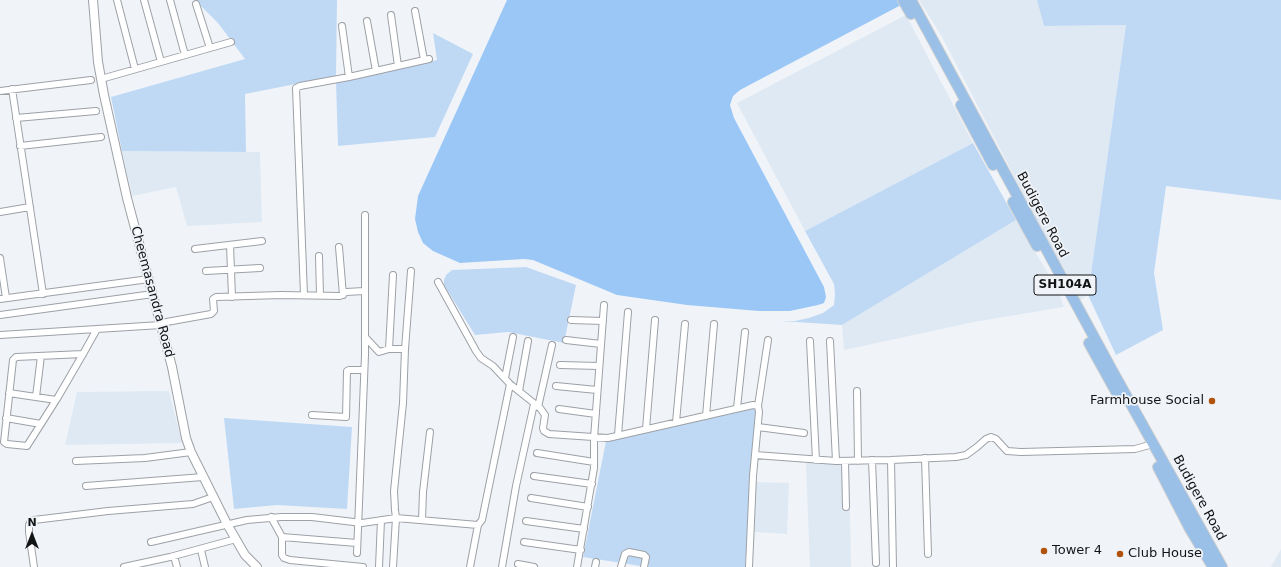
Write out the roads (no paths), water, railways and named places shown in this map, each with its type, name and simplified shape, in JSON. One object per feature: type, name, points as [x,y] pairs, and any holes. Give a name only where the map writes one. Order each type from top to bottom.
[{"type":"main road","name":"Budigere Road","points":[[903,0],[1105,373],[1150,445],[1222,567]]},
{"type":"main road","name":"Budigere Road","points":[[911,0],[985,134],[1150,445],[1190,529],[1213,567]]},
{"type":"street","name":"Cheemasandra Road","points":[[93,0],[98,62],[101,79],[127,198],[172,367],[184,432],[191,452],[226,524],[245,555],[257,567]]},
{"type":"street","points":[[117,0],[135,69]]},
{"type":"street","points":[[144,0],[161,62]]},
{"type":"street","points":[[170,0],[185,55]]},
{"type":"street","points":[[196,4],[210,48]]},
{"type":"street","points":[[304,295],[296,88],[427,60],[415,11]]},
{"type":"street","points":[[391,15],[398,66]]},
{"type":"street","points":[[366,21],[376,71]]},
{"type":"street","points":[[342,26],[349,77]]},
{"type":"street","points":[[101,79],[231,42]]},
{"type":"street","points":[[0,91],[91,80]]},
{"type":"street","points":[[12,89],[43,294]]},
{"type":"street","points":[[16,118],[96,111]]},
{"type":"street","points":[[20,146],[101,137]]},
{"type":"street","points":[[0,212],[30,207]]},
{"type":"street","points":[[357,553],[365,337],[365,215]]},
{"type":"street","points":[[195,248],[262,241]]},
{"type":"street","points":[[230,245],[232,297]]},
{"type":"street","points":[[339,247],[343,295]]},
{"type":"street","points":[[319,256],[320,295]]},
{"type":"street","points":[[0,258],[3,299],[149,280]]},
{"type":"street","points":[[206,271],[260,268]]},
{"type":"street","points":[[392,567],[396,518],[394,491],[404,403],[405,349],[410,271]]},
{"type":"street","points":[[389,349],[393,275]]},
{"type":"street","points":[[438,282],[481,358],[493,366],[510,384],[536,405],[545,415],[544,431],[549,434],[608,438],[737,408],[753,405],[758,406]]},
{"type":"street","points":[[0,335],[161,324],[211,314],[214,311],[213,298],[216,297],[343,295],[346,292],[364,291]]},
{"type":"street","points":[[0,315],[153,294]]},
{"type":"street","points":[[578,567],[592,484],[597,390],[604,305]]},
{"type":"street","points":[[618,436],[628,312]]},
{"type":"street","points":[[571,320],[603,321]]},
{"type":"street","points":[[646,429],[656,320]]},
{"type":"street","points":[[676,422],[685,324]]},
{"type":"street","points":[[706,416],[714,324]]},
{"type":"street","points":[[83,354],[16,357],[13,360],[4,442],[7,444],[27,446],[56,400],[83,354],[97,329]]},
{"type":"street","points":[[737,408],[745,332]]},
{"type":"street","points":[[365,337],[379,352],[389,349],[405,349]]},
{"type":"street","points":[[505,378],[513,337]]},
{"type":"street","points":[[566,340],[601,344]]},
{"type":"street","points":[[749,567],[755,455],[760,412],[758,406],[768,340]]},
{"type":"street","points":[[519,391],[528,341]]},
{"type":"street","points":[[810,341],[816,460]]},
{"type":"street","points":[[830,341],[836,461]]},
{"type":"street","points":[[502,567],[516,486],[552,345]]},
{"type":"street","points":[[36,397],[41,356]]},
{"type":"street","points":[[560,365],[599,366]]},
{"type":"street","points":[[312,415],[346,417],[347,371],[364,370]]},
{"type":"street","points":[[470,567],[478,525],[482,520],[510,384]]},
{"type":"street","points":[[556,386],[597,390]]},
{"type":"street","points":[[857,391],[858,461]]},
{"type":"street","points":[[9,393],[56,400]]},
{"type":"street","points":[[559,409],[596,414]]},
{"type":"street","points":[[6,418],[41,424]]},
{"type":"street","points":[[758,427],[804,433]]},
{"type":"street","points":[[422,520],[423,492],[430,432]]},
{"type":"street","points":[[755,455],[836,461],[956,457],[966,455],[986,439],[991,437],[996,439],[1007,451],[1022,452],[1135,449],[1150,445]]},
{"type":"street","points":[[76,461],[145,458],[191,452]]},
{"type":"street","points":[[537,453],[594,462]]},
{"type":"street","points":[[925,458],[928,554]]},
{"type":"street","points":[[872,460],[876,563]]},
{"type":"street","points":[[891,460],[893,567]]},
{"type":"street","points":[[845,461],[846,508]]},
{"type":"street","points":[[534,476],[592,484]]},
{"type":"street","points":[[86,486],[203,477]]},
{"type":"street","points":[[34,567],[29,532],[29,525],[31,521],[108,511],[193,504],[213,497]]},
{"type":"street","points":[[531,498],[588,506]]},
{"type":"street","points":[[151,542],[226,524],[271,518],[312,517],[367,523],[396,518],[478,525]]},
{"type":"street","points":[[271,518],[282,537],[282,555],[284,558],[290,560],[363,567]]},
{"type":"street","points":[[379,567],[382,525],[381,520]]},
{"type":"street","points":[[526,521],[584,529]]},
{"type":"street","points":[[282,537],[357,543]]},
{"type":"street","points":[[124,567],[149,564],[236,539]]},
{"type":"street","points":[[524,542],[580,550]]},
{"type":"street","points":[[201,550],[205,567]]},
{"type":"street","points":[[621,567],[625,554],[629,552],[646,556],[644,567]]},
{"type":"street","points":[[174,556],[177,567]]},
{"type":"street","points":[[518,564],[534,567]]},
{"type":"place","name":"Farmhouse Social","points":[[1212,401]]},
{"type":"place","name":"Tower 4","points":[[1044,551]]},
{"type":"place","name":"Club House","points":[[1120,554]]}]
